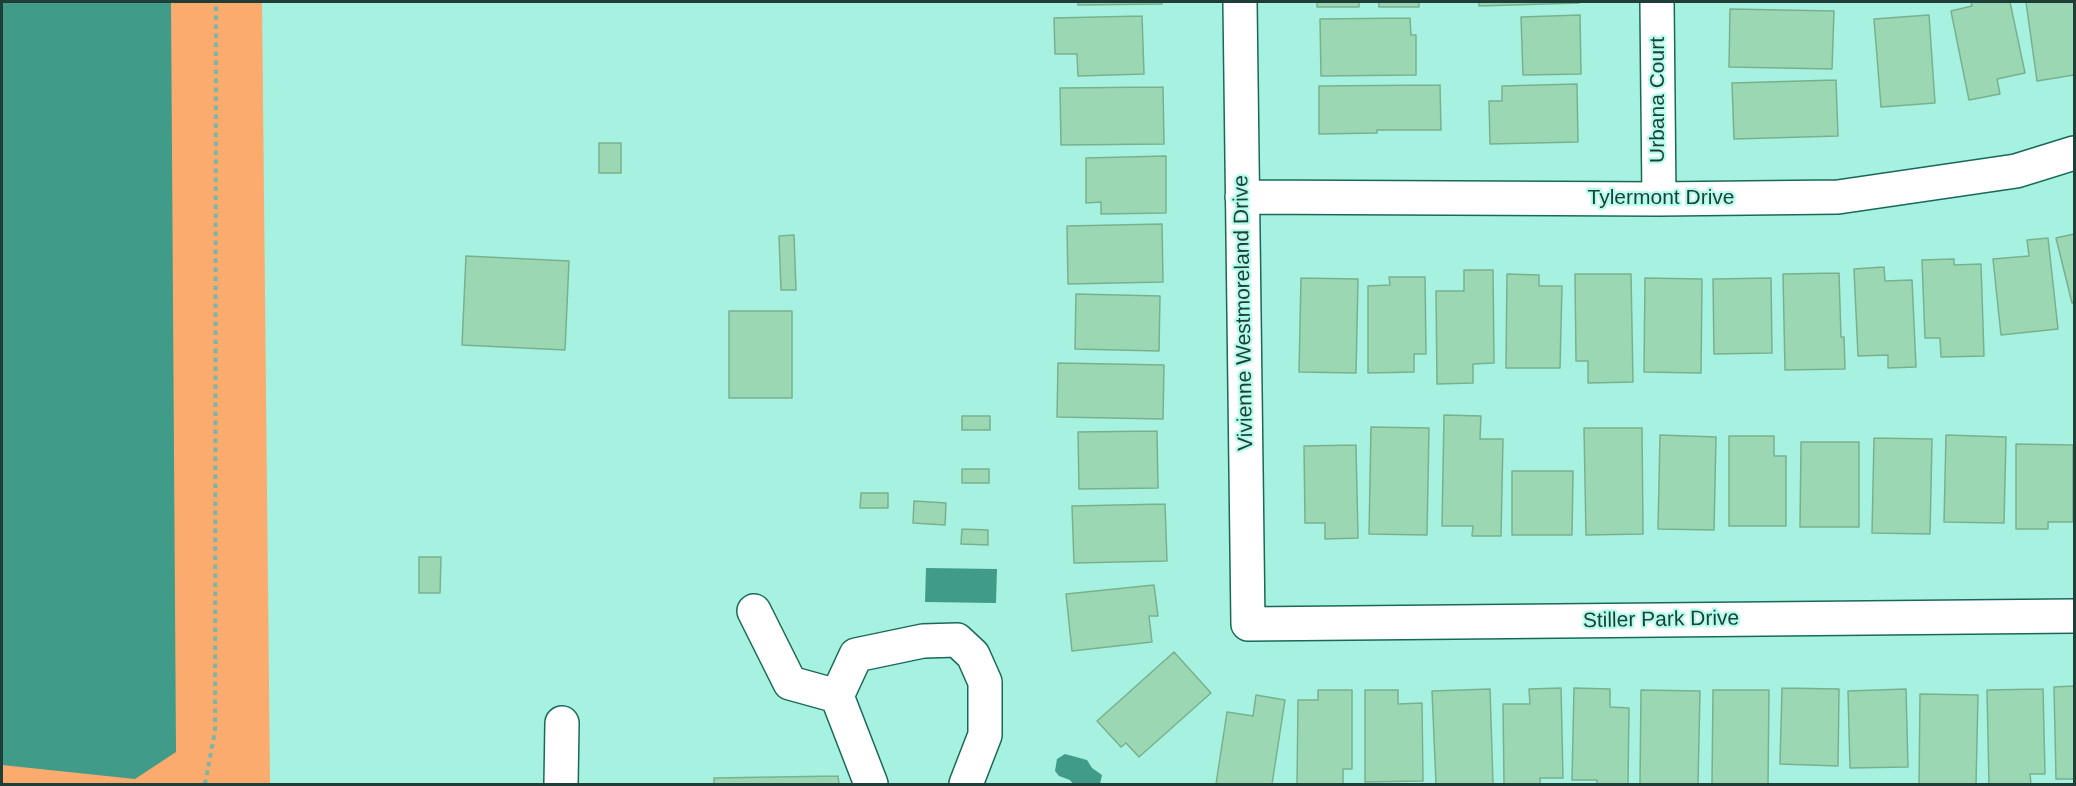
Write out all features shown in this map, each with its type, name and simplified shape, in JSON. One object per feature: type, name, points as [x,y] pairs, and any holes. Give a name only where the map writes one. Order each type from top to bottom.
[{"type":"street","name":"Vivienne Westmoreland Drive","points":[[1240,2],[1248,624]]},
{"type":"street","name":"Urbana Court","points":[[1657,2],[1659,199]]},
{"type":"street","name":"Tylermont Drive","points":[[1242,197],[1659,199],[1838,197],[2016,171],[2074,153]]},
{"type":"street","points":[[754,611],[789,683],[837,696]]},
{"type":"street","name":"Stiller Park Drive","points":[[1248,624],[2074,616]]},
{"type":"street","points":[[871,784],[837,696],[856,655],[923,641],[957,640],[973,655],[984,682],[985,735],[966,784]]},
{"type":"street","points":[[561,784],[562,723]]},
{"type":"path","points":[[204,784],[215,732],[216,2]]},
{"type":"shaded area","points":[[2,2],[262,2],[270,784],[2,784]]},
{"type":"shaded area","points":[[2,2],[171,2],[176,752],[135,779],[2,765]]},
{"type":"shaded area","points":[[926,568],[997,569],[996,603],[925,602]]},
{"type":"shaded area","points":[[1065,754],[1087,760],[1092,768],[1102,775],[1100,784],[1073,784],[1070,780],[1059,776],[1055,771],[1057,759]]},
{"type":"building","points":[[1078,2],[1162,2],[1162,4],[1078,5]]},
{"type":"building","points":[[1317,2],[1359,2],[1359,7],[1317,7]]},
{"type":"building","points":[[1379,2],[1419,2],[1419,7],[1379,7]]},
{"type":"building","points":[[1479,2],[1579,2],[1579,3],[1479,6]]},
{"type":"building","points":[[1971,2],[2010,2],[2025,73],[1997,79],[2000,94],[1969,100],[1951,11],[1972,6]]},
{"type":"building","points":[[2026,2],[2074,2],[2074,75],[2037,81]]},
{"type":"building","points":[[1730,9],[1834,11],[1832,69],[1729,67]]},
{"type":"building","points":[[1580,15],[1581,74],[1523,75],[1521,17]]},
{"type":"building","points":[[1929,15],[1935,103],[1881,107],[1874,19]]},
{"type":"building","points":[[1142,16],[1144,74],[1078,76],[1077,54],[1055,54],[1054,18]]},
{"type":"building","points":[[1410,18],[1411,35],[1416,35],[1416,75],[1321,76],[1320,19]]},
{"type":"building","points":[[1836,80],[1838,136],[1734,139],[1732,83]]},
{"type":"building","points":[[1577,84],[1578,142],[1490,144],[1489,101],[1502,101],[1502,86]]},
{"type":"building","points":[[1440,85],[1441,130],[1377,130],[1377,133],[1319,134],[1319,86]]},
{"type":"building","points":[[1163,87],[1164,144],[1061,145],[1060,88]]},
{"type":"building","points":[[599,143],[621,143],[621,173],[599,173]]},
{"type":"building","points":[[1166,156],[1166,213],[1101,214],[1101,202],[1086,203],[1086,158]]},
{"type":"building","points":[[1162,224],[1163,282],[1068,284],[1067,226]]},
{"type":"building","points":[[2074,234],[2074,302],[2072,303],[2056,238]]},
{"type":"building","points":[[794,235],[796,290],[781,290],[779,236]]},
{"type":"building","points":[[2048,238],[2058,329],[2001,335],[1993,259],[2029,256],[2027,240]]},
{"type":"building","points":[[466,256],[569,261],[565,350],[462,345]]},
{"type":"building","points":[[1954,259],[1954,265],[1981,264],[1984,356],[1941,357],[1940,338],[1925,338],[1922,260]]},
{"type":"building","points":[[1884,267],[1885,281],[1912,280],[1916,367],[1888,368],[1888,355],[1858,356],[1854,269]]},
{"type":"building","points":[[1464,270],[1493,270],[1494,363],[1473,364],[1473,383],[1437,384],[1436,291],[1464,291]]},
{"type":"building","points":[[1839,273],[1841,337],[1844,337],[1845,369],[1785,370],[1783,274]]},
{"type":"building","points":[[1507,274],[1539,275],[1539,286],[1562,286],[1560,368],[1506,368]]},
{"type":"building","points":[[1575,274],[1631,274],[1633,382],[1588,383],[1588,361],[1576,361]]},
{"type":"building","points":[[1389,277],[1425,277],[1426,354],[1414,354],[1414,372],[1368,373],[1368,286],[1390,285]]},
{"type":"building","points":[[1301,278],[1358,279],[1356,373],[1299,372]]},
{"type":"building","points":[[1645,278],[1702,279],[1701,373],[1644,372]]},
{"type":"building","points":[[1771,278],[1772,353],[1714,354],[1713,279]]},
{"type":"building","points":[[1076,294],[1160,296],[1159,351],[1075,349]]},
{"type":"building","points":[[729,311],[792,311],[792,398],[729,398]]},
{"type":"building","points":[[1058,363],[1164,365],[1163,419],[1057,417]]},
{"type":"building","points":[[1444,415],[1481,416],[1480,439],[1503,439],[1501,536],[1472,536],[1473,526],[1442,526]]},
{"type":"building","points":[[962,416],[990,416],[990,430],[962,430]]},
{"type":"building","points":[[1371,427],[1429,428],[1427,535],[1369,534]]},
{"type":"building","points":[[1584,428],[1642,428],[1643,534],[1586,535]]},
{"type":"building","points":[[1157,431],[1158,488],[1079,489],[1078,432]]},
{"type":"building","points":[[1660,435],[1716,437],[1714,530],[1658,529]]},
{"type":"building","points":[[1946,435],[2006,437],[2004,523],[1944,522]]},
{"type":"building","points":[[1729,436],[1774,436],[1774,456],[1786,456],[1786,526],[1729,526]]},
{"type":"building","points":[[1874,438],[1932,439],[1930,534],[1872,533]]},
{"type":"building","points":[[1801,442],[1859,442],[1859,527],[1800,527]]},
{"type":"building","points":[[2016,444],[2073,445],[2073,522],[2048,522],[2048,529],[2016,529]]},
{"type":"building","points":[[1356,445],[1358,538],[1325,539],[1325,523],[1305,523],[1304,446]]},
{"type":"building","points":[[962,469],[989,469],[989,483],[962,483]]},
{"type":"building","points":[[1512,471],[1573,471],[1572,535],[1512,535]]},
{"type":"building","points":[[861,493],[888,493],[888,508],[860,508]]},
{"type":"building","points":[[914,501],[946,503],[945,525],[913,523]]},
{"type":"building","points":[[1165,504],[1167,561],[1074,563],[1072,506]]},
{"type":"building","points":[[962,529],[988,530],[988,545],[961,544]]},
{"type":"building","points":[[419,557],[441,557],[440,593],[419,593]]},
{"type":"building","points":[[1154,585],[1158,616],[1149,616],[1152,642],[1072,651],[1066,594]]},
{"type":"building","points":[[1174,652],[1211,693],[1139,757],[1126,743],[1121,747],[1097,721]]},
{"type":"building","points":[[2074,686],[2074,779],[2056,779],[2054,687]]},
{"type":"building","points":[[1561,688],[1563,778],[1540,778],[1540,784],[1504,784],[1503,704],[1530,704],[1529,689]]},
{"type":"building","points":[[1574,688],[1610,689],[1610,707],[1629,708],[1628,784],[1597,784],[1597,780],[1572,780]]},
{"type":"building","points":[[1782,688],[1839,689],[1838,766],[1780,764]]},
{"type":"building","points":[[1490,689],[1493,784],[1436,784],[1432,691]]},
{"type":"building","points":[[1906,689],[1908,767],[1850,768],[1848,691]]},
{"type":"building","points":[[2043,689],[2045,774],[2030,774],[2031,784],[1989,784],[1987,690]]},
{"type":"building","points":[[1318,690],[1352,690],[1352,769],[1343,769],[1343,784],[1297,784],[1298,700],[1318,700]]},
{"type":"building","points":[[1365,690],[1398,690],[1398,704],[1422,703],[1423,781],[1365,782]]},
{"type":"building","points":[[1641,690],[1700,691],[1698,784],[1640,784]]},
{"type":"building","points":[[1713,690],[1769,690],[1768,784],[1712,784]]},
{"type":"building","points":[[1920,694],[1978,695],[1976,784],[1919,784]]},
{"type":"building","points":[[1256,695],[1285,700],[1272,784],[1216,784],[1227,712],[1253,716]]},
{"type":"building","points":[[838,776],[839,784],[714,784],[714,778]]}]
